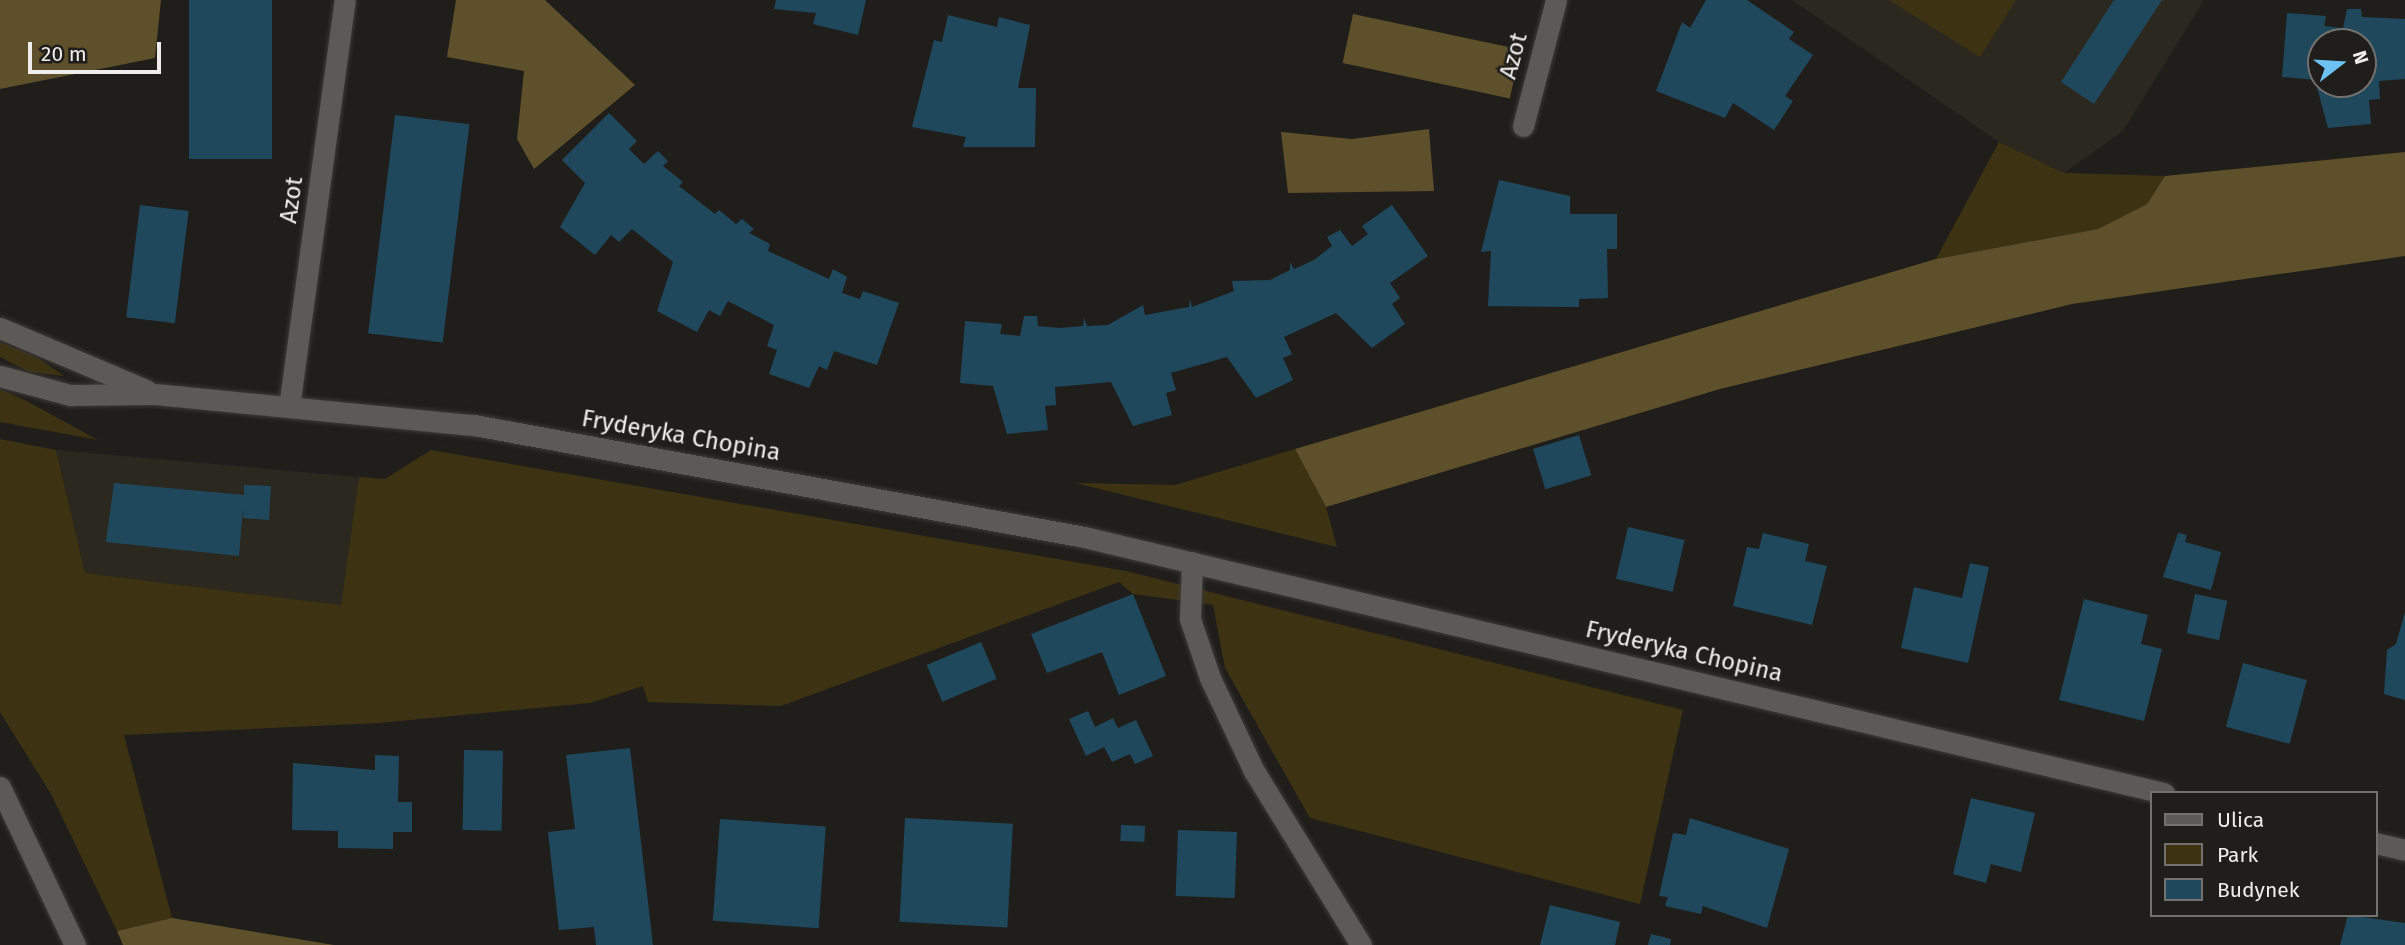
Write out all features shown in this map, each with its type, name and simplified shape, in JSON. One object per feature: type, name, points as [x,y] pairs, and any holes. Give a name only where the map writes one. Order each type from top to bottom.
[{"type":"street","name":"Azot","points":[[289,407],[345,0]]},
{"type":"street","name":"Azot","points":[[1523,125],[1556,0]]},
{"type":"street","name":"Fryderyka Chopina","points":[[0,328],[155,394]]},
{"type":"street","name":"Fryderyka Chopina","points":[[0,376],[70,395],[155,394],[474,425],[1192,562],[2156,791]]},
{"type":"street","points":[[1192,562],[1190,619],[1210,678],[1254,771],[1361,945]]},
{"type":"street","points":[[0,787],[75,945]]},
{"type":"street","points":[[2377,843],[2405,850]]},
{"type":"shaded area","points":[[0,0],[161,0],[155,58],[0,89]]},
{"type":"shaded area","points":[[456,0],[545,0],[635,85],[534,169],[517,139],[524,71],[447,57]]},
{"type":"shaded area","points":[[1792,0],[2204,0],[2123,131],[2064,173],[1999,142]]},
{"type":"shaded area","points":[[1353,14],[1520,50],[1510,98],[1343,63]]},
{"type":"shaded area","points":[[1429,129],[1434,191],[1288,193],[1281,132],[1352,139]]},
{"type":"shaded area","points":[[2405,152],[2405,256],[2072,304],[1720,389],[1326,507],[1295,449],[1936,259],[2098,229],[2147,204],[2165,176]]},
{"type":"shaded area","points":[[56,450],[359,477],[341,605],[85,573]]},
{"type":"shaded area","points":[[172,918],[334,945],[123,945],[117,931]]},
{"type":"green space","points":[[1889,0],[2016,0],[1980,57]]},
{"type":"green space","points":[[1999,142],[2064,173],[2165,176],[2147,204],[2098,229],[1936,259]]},
{"type":"green space","points":[[0,342],[37,357],[64,376],[29,372],[0,357]]},
{"type":"green space","points":[[0,389],[23,399],[98,440],[0,422]]},
{"type":"green space","points":[[0,439],[56,450],[85,573],[341,605],[359,477],[385,479],[431,450],[1126,571],[1683,710],[1640,904],[1310,818],[1225,668],[1213,605],[1133,594],[1119,582],[781,706],[648,702],[643,686],[590,703],[378,723],[124,735],[172,918],[117,931],[51,794],[0,712]]},
{"type":"green space","points":[[1295,449],[1326,507],[1337,547],[1075,483],[1175,485]]},
{"type":"building","points":[[189,0],[272,0],[272,159],[189,159]]},
{"type":"building","points":[[776,0],[866,0],[858,35],[813,24],[816,13],[774,9]]},
{"type":"building","points":[[1706,0],[1747,0],[1794,32],[1789,39],[1813,55],[1785,96],[1793,101],[1774,130],[1733,103],[1725,118],[1656,91],[1682,22],[1690,28]]},
{"type":"building","points":[[2114,0],[2162,0],[2094,104],[2061,82]]},
{"type":"building","points":[[2347,9],[2361,9],[2362,17],[2405,19],[2405,79],[2379,81],[2380,99],[2369,100],[2371,124],[2328,128],[2320,98],[2377,98],[2377,28],[2343,28]]},
{"type":"building","points":[[2287,13],[2326,16],[2324,26],[2343,28],[2307,28],[2307,79],[2282,77]]},
{"type":"building","points":[[948,15],[997,27],[999,17],[1030,25],[1018,88],[1036,88],[1035,147],[963,147],[966,137],[912,127],[934,40],[942,42]]},
{"type":"building","points":[[609,113],[637,141],[629,149],[644,164],[658,151],[668,161],[663,166],[683,182],[679,186],[715,214],[719,210],[736,224],[742,219],[754,229],[749,233],[770,244],[768,251],[829,279],[833,269],[847,277],[842,293],[860,299],[863,291],[899,303],[877,365],[834,351],[827,370],[819,366],[809,388],[769,374],[777,350],[767,346],[774,325],[728,301],[720,316],[709,310],[697,332],[657,311],[673,262],[632,229],[619,242],[611,235],[595,255],[560,227],[585,183],[562,160]]},
{"type":"building","points":[[395,115],[469,124],[443,343],[368,333]]},
{"type":"building","points":[[1499,180],[1570,196],[1570,214],[1617,214],[1617,249],[1607,249],[1608,298],[1579,299],[1579,307],[1488,306],[1491,251],[1481,252]]},
{"type":"building","points":[[140,205],[189,211],[175,323],[126,317]]},
{"type":"building","points":[[1392,205],[1428,256],[1390,283],[1400,298],[1392,304],[1405,324],[1372,348],[1336,313],[1284,337],[1292,354],[1283,358],[1293,380],[1256,398],[1227,357],[1171,373],[1176,390],[1166,393],[1172,415],[1133,426],[1111,382],[1055,387],[1056,405],[1045,406],[1048,430],[1007,434],[993,386],[960,383],[965,321],[1002,324],[1000,334],[1020,336],[1024,316],[1037,316],[1038,326],[1060,328],[1083,326],[1084,318],[1087,326],[1108,325],[1143,305],[1145,315],[1189,307],[1190,299],[1192,307],[1234,291],[1232,281],[1270,280],[1290,270],[1290,262],[1294,269],[1314,260],[1332,246],[1327,237],[1340,230],[1352,246],[1368,234],[1362,226]]},
{"type":"building","points":[[1579,435],[1591,475],[1545,489],[1533,449]]},
{"type":"building","points":[[114,483],[244,495],[244,485],[271,486],[269,520],[243,518],[243,508],[239,556],[106,542]]},
{"type":"building","points":[[1628,527],[1685,540],[1673,592],[1616,579]]},
{"type":"building","points":[[1763,533],[1809,544],[1805,561],[1827,566],[1812,625],[1733,606],[1747,547],[1759,549]]},
{"type":"building","points":[[2178,533],[2187,535],[2185,542],[2221,552],[2211,590],[2163,577]]},
{"type":"building","points":[[1970,563],[1989,567],[1968,663],[1901,648],[1914,587],[1962,598]]},
{"type":"building","points":[[1133,594],[1166,676],[1119,695],[1102,652],[1047,673],[1031,634]]},
{"type":"building","points":[[2195,594],[2227,601],[2219,640],[2187,633]]},
{"type":"building","points":[[2084,599],[2148,615],[2141,644],[2162,649],[2144,721],[2059,700]]},
{"type":"building","points":[[2405,612],[2405,700],[2384,694],[2387,650],[2396,644]]},
{"type":"building","points":[[981,642],[997,679],[942,702],[927,665]]},
{"type":"building","points":[[2243,663],[2307,680],[2290,744],[2226,727]]},
{"type":"building","points":[[1088,711],[1095,727],[1113,718],[1118,728],[1136,720],[1153,756],[1135,764],[1130,754],[1112,762],[1104,747],[1086,756],[1069,719]]},
{"type":"building","points":[[630,748],[653,945],[596,945],[594,927],[559,930],[548,832],[575,829],[566,755]]},
{"type":"building","points":[[464,750],[503,751],[502,831],[463,830]]},
{"type":"building","points":[[375,755],[399,756],[398,802],[412,802],[412,832],[393,832],[393,849],[338,848],[338,831],[292,830],[293,763],[375,770]]},
{"type":"building","points":[[1971,798],[2035,813],[2021,872],[1991,864],[1986,883],[1953,874]]},
{"type":"building","points":[[905,818],[1013,824],[1007,928],[900,922]]},
{"type":"building","points":[[1690,818],[1789,849],[1767,928],[1703,906],[1701,914],[1665,906],[1668,897],[1659,896],[1673,833],[1686,835]]},
{"type":"building","points":[[720,819],[826,826],[819,928],[713,921]]},
{"type":"building","points":[[1121,825],[1145,826],[1144,842],[1120,841]]},
{"type":"building","points":[[1178,830],[1237,832],[1235,898],[1176,896]]},
{"type":"building","points":[[1550,905],[1620,922],[1615,945],[1540,945]]},
{"type":"building","points":[[2347,917],[2405,923],[2405,945],[2340,945]]},
{"type":"building","points":[[1651,934],[1671,939],[1670,945],[1648,945]]}]
